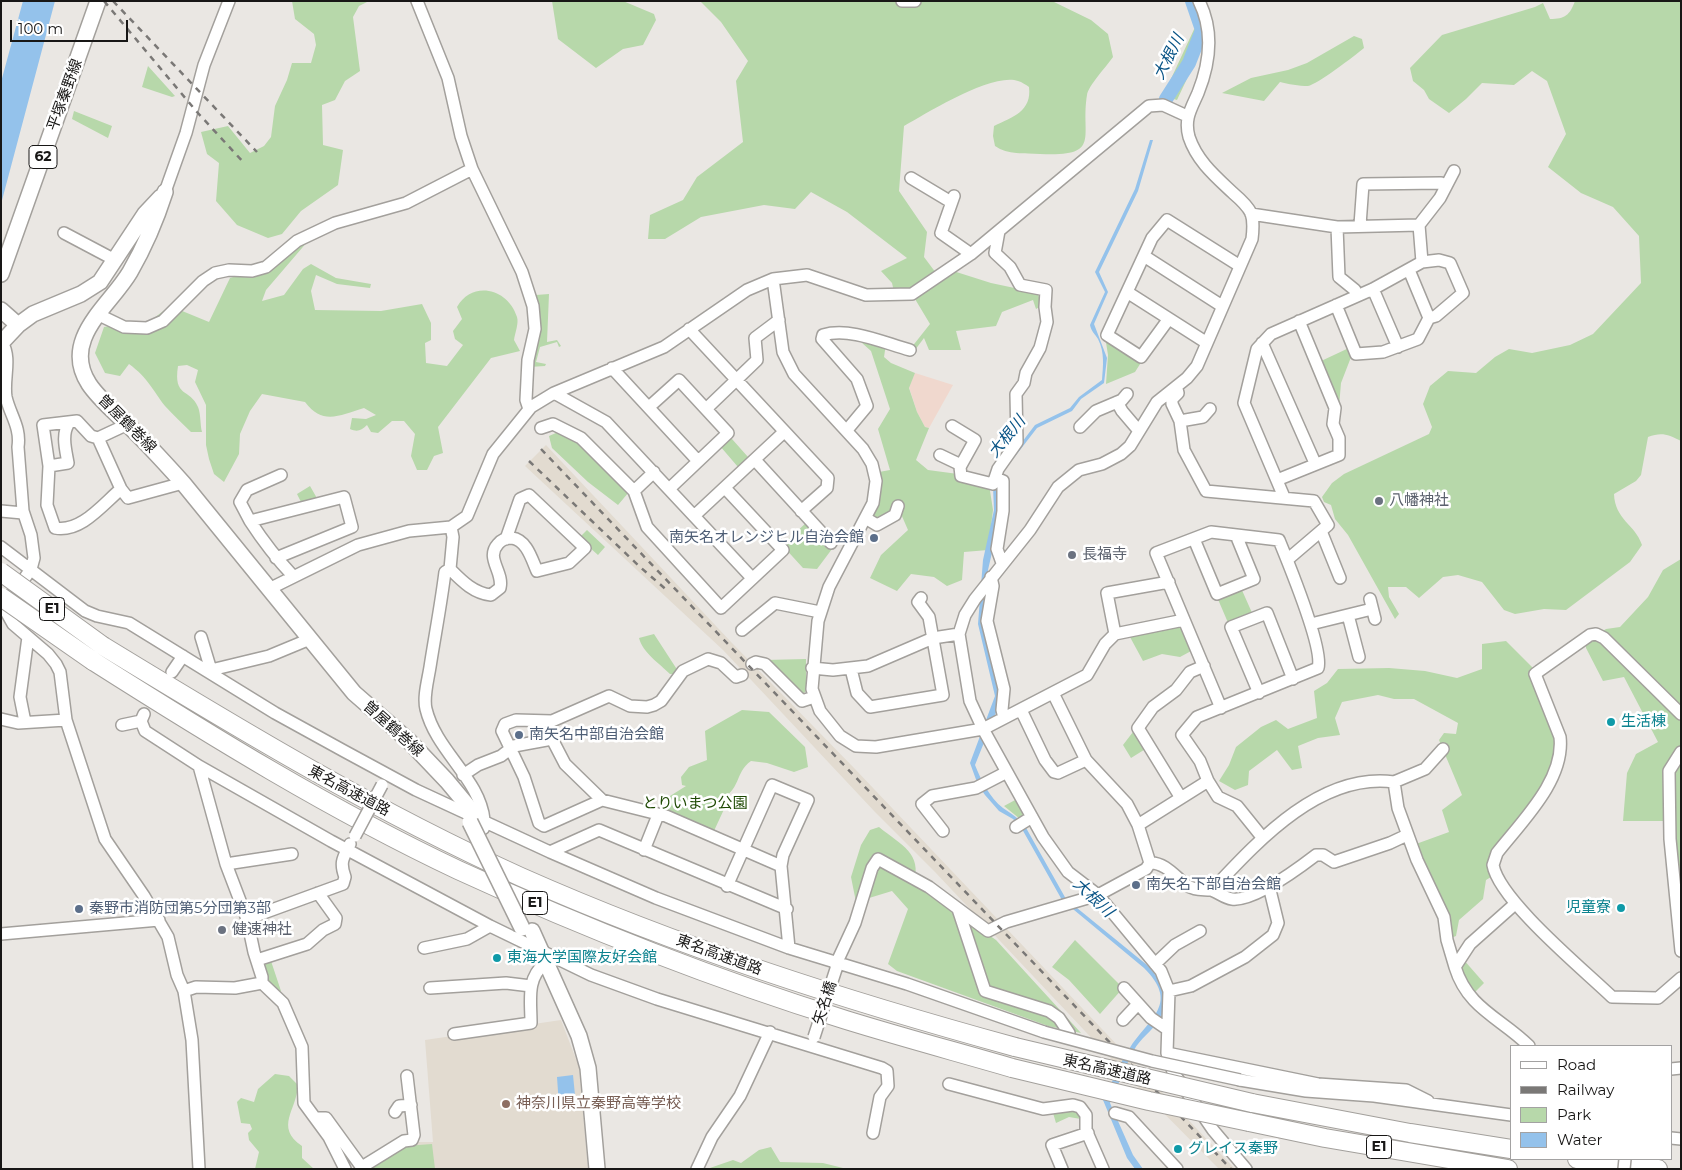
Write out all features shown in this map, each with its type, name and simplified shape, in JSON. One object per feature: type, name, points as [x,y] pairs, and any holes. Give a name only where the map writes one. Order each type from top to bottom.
[{"type":"highway","name":"東名高速道路","points":[[1,572],[103,646],[303,767],[432,834],[522,877],[662,935],[836,996],[1015,1048],[1252,1103],[1410,1133],[1510,1149]]},
{"type":"highway","name":"東名高速道路","points":[[1,597],[93,661],[227,746],[316,797],[467,873],[638,946],[846,1020],[1012,1068],[1148,1101],[1325,1138],[1508,1169]]},
{"type":"highway","points":[[1585,1160],[1658,1169]]},
{"type":"main road","name":"平塚秦野線","points":[[1,274],[98,1]]},
{"type":"main road","points":[[2,343],[18,325],[33,314],[90,289],[100,282],[145,214],[165,192]]},
{"type":"main road","name":"曽屋鶴巻線","points":[[165,192],[154,226],[141,253],[129,274],[97,314],[83,337],[80,350],[83,373],[99,396],[155,451],[183,483],[354,693],[409,741],[448,780],[473,816],[527,929],[527,938],[539,949],[579,1036],[588,1068],[597,1169]]},
{"type":"main road","points":[[1,310],[18,325]]},
{"type":"street","points":[[165,192],[186,133],[204,65],[229,1]]},
{"type":"street","points":[[417,1],[448,78],[460,136],[472,169],[522,272],[533,306],[535,329],[528,360],[526,400],[529,410]]},
{"type":"street","points":[[902,1],[915,1]]},
{"type":"street","points":[[1199,1],[1208,21],[1209,48],[1204,76],[1187,116],[1189,136],[1200,159],[1208,170],[1246,204],[1251,214],[1252,239],[1197,366],[1157,402],[1140,431],[1121,454],[1102,464],[1079,470],[1064,480],[1030,530],[990,578],[965,615],[959,634],[970,701],[983,730],[1007,772],[1024,822],[1068,872],[1098,896],[1155,964],[1165,979],[1169,991],[1160,1024],[1173,1072],[1191,1100],[1246,1169]]},
{"type":"street","points":[[269,589],[368,542],[409,531],[451,527],[466,516],[493,454],[529,410],[554,393],[664,347],[747,290],[774,279],[807,275],[866,295],[912,294],[971,254],[1149,106],[1163,105],[1187,116]]},
{"type":"street","points":[[97,314],[124,327],[147,328],[163,321],[203,280],[215,273],[229,270],[252,271],[266,267],[297,241],[334,223],[406,203],[472,169]]},
{"type":"street","points":[[1422,262],[1419,225],[1440,198],[1454,171]]},
{"type":"street","points":[[911,178],[953,199],[941,233],[971,254]]},
{"type":"street","points":[[1360,224],[1362,184],[1441,183],[1445,186]]},
{"type":"street","points":[[1251,214],[1337,227],[1360,224],[1419,225]]},
{"type":"street","points":[[1168,320],[1141,357],[1107,335],[1152,238],[1167,220],[1240,266]]},
{"type":"street","points":[[1337,227],[1339,276],[1355,290]]},
{"type":"street","points":[[999,231],[995,253],[1010,267],[1020,285],[1046,290],[1045,307],[1047,322],[1040,348],[1026,373],[1024,383],[1016,394],[1017,442],[998,468],[1003,511],[997,549],[1002,562]]},
{"type":"street","points":[[64,233],[115,260]]},
{"type":"street","points":[[1144,256],[1222,306]]},
{"type":"street","points":[[1284,497],[1244,403],[1257,349],[1262,343],[1271,334],[1299,321],[1336,305],[1372,290],[1422,262],[1439,260],[1450,263],[1463,293],[1436,316],[1429,318],[1418,339],[1383,352],[1356,354],[1336,305]]},
{"type":"street","points":[[1409,270],[1429,318]]},
{"type":"street","points":[[774,279],[783,352],[794,374],[864,449],[872,464],[876,481],[873,503],[829,587],[820,612],[812,668],[814,697],[828,724],[840,736],[856,746],[865,747],[983,730],[1087,675],[1105,644],[1115,634],[1184,620]]},
{"type":"street","points":[[1372,290],[1398,347]]},
{"type":"street","points":[[1127,292],[1168,320],[1207,343]]},
{"type":"street","points":[[706,409],[757,360],[755,338],[779,320]]},
{"type":"street","points":[[1277,480],[1339,455],[1339,438],[1333,424],[1335,408],[1299,321]]},
{"type":"street","points":[[689,330],[828,478],[827,488],[801,511]]},
{"type":"street","points":[[847,430],[866,406],[857,379],[827,347],[822,340],[824,335],[830,333],[852,334],[910,350]]},
{"type":"street","points":[[2,343],[7,351],[4,401],[20,437],[18,447],[24,512],[34,549],[31,569],[4,608],[13,624],[48,654],[60,672],[66,720],[105,839],[159,920],[168,937],[177,975],[184,991],[192,1040],[199,1169]]},
{"type":"street","points":[[1262,343],[1315,464]]},
{"type":"street","points":[[612,368],[698,461]]},
{"type":"street","points":[[649,407],[679,380],[728,433],[669,489]]},
{"type":"street","points":[[1177,386],[1178,392],[1171,401],[1180,421],[1184,450],[1206,491],[1314,501],[1328,525],[1288,560]]},
{"type":"street","points":[[554,393],[606,422],[752,578]]},
{"type":"street","points":[[1080,427],[1096,411],[1118,402],[1127,394]]},
{"type":"street","points":[[1118,402],[1122,411],[1140,431]]},
{"type":"street","points":[[1180,421],[1203,417],[1210,409]]},
{"type":"street","points":[[121,489],[84,522],[71,527],[55,528],[47,505],[49,466],[43,425],[73,421],[81,423],[91,436],[98,438],[128,424]]},
{"type":"street","points":[[49,466],[68,463],[65,440],[66,427],[69,423]]},
{"type":"street","points":[[541,428],[553,424],[581,438],[634,490],[647,527],[721,608],[783,550],[724,488]]},
{"type":"street","points":[[952,426],[968,432],[974,440],[960,465],[961,476],[993,484],[999,479]]},
{"type":"street","points":[[694,516],[784,432]]},
{"type":"street","points":[[98,438],[121,489],[128,498],[183,483]]},
{"type":"street","points":[[940,456],[960,465]]},
{"type":"street","points":[[755,460],[831,542]]},
{"type":"street","points":[[634,490],[654,472]]},
{"type":"street","points":[[281,475],[247,490],[240,502],[250,521],[276,558],[293,576]]},
{"type":"street","points":[[451,527],[453,537],[450,568],[461,581],[484,594],[496,593],[502,581],[492,559],[492,552],[506,538],[520,499],[529,496],[585,548],[569,563],[537,571],[525,546],[520,541],[506,538]]},
{"type":"street","points":[[250,521],[344,497],[352,527],[276,558]]},
{"type":"street","points":[[866,519],[878,525],[895,514],[898,506]]},
{"type":"street","points":[[1,511],[24,512]]},
{"type":"street","points":[[1321,531],[1340,578]]},
{"type":"street","points":[[1221,708],[1156,553],[1211,532],[1279,540],[1311,624],[1319,665],[1316,670],[1274,685],[1259,693],[1221,708],[1197,717],[1182,735],[1200,761],[1208,781],[1218,797],[1237,806],[1262,837]]},
{"type":"street","points":[[1194,539],[1217,594],[1254,579],[1236,535]]},
{"type":"street","points":[[1,546],[85,611],[97,616],[129,623],[385,780],[473,816],[656,898],[836,966],[908,984],[1044,1032],[1144,1059],[1240,1080],[1306,1091],[1432,1103],[1510,1116]]},
{"type":"street","points":[[450,568],[445,572],[426,705],[439,738],[483,805],[473,816]]},
{"type":"street","points":[[990,578],[993,586],[987,621],[1004,689],[1002,710],[1004,718]]},
{"type":"street","points":[[1115,634],[1107,593],[1168,582]]},
{"type":"street","points":[[851,669],[857,693],[870,707],[944,695],[929,617],[917,602]]},
{"type":"street","points":[[742,630],[775,603],[820,612]]},
{"type":"street","points":[[1311,624],[1372,609]]},
{"type":"street","points":[[1259,693],[1231,627],[1267,613],[1293,679]]},
{"type":"street","points":[[1348,615],[1359,657]]},
{"type":"street","points":[[812,668],[851,669],[868,666],[933,638],[959,634]]},
{"type":"street","points":[[1681,714],[1647,678],[1604,638],[1596,634],[1590,635],[1535,674],[1560,737],[1561,746],[1556,770],[1548,786],[1494,859],[1494,871],[1514,904],[1612,997],[1658,998],[1681,978]]},
{"type":"street","points":[[25,722],[20,697],[28,637]]},
{"type":"street","points":[[201,637],[209,671]]},
{"type":"street","points":[[209,671],[269,656],[310,639]]},
{"type":"street","points":[[172,672],[182,656]]},
{"type":"street","points":[[602,800],[544,826],[539,823],[524,777],[502,731],[505,724],[513,721],[552,721],[608,696],[630,706],[647,708],[661,701],[683,671],[708,659],[721,663],[736,677],[742,675]]},
{"type":"street","points":[[752,664],[756,662],[765,664],[802,701],[814,697]]},
{"type":"street","points":[[1181,798],[1138,728],[1153,707],[1176,690],[1190,672],[1204,666]]},
{"type":"street","points":[[1054,693],[1086,760],[1127,804],[1138,825],[1150,863]]},
{"type":"street","points":[[1020,710],[1054,772],[1058,773],[1086,760]]},
{"type":"street","points":[[122,725],[142,718],[145,731],[199,766],[490,926],[591,975],[657,999],[770,1032],[813,1041],[887,1070],[888,1086],[880,1097],[873,1133]]},
{"type":"street","points":[[1,719],[25,722],[66,720]]},
{"type":"street","points":[[463,775],[478,765],[501,756],[514,746],[552,739],[565,764],[602,800],[666,816],[781,866]]},
{"type":"street","points":[[1212,890],[1262,837],[1298,812],[1344,785],[1394,782],[1425,769],[1443,749]]},
{"type":"street","points":[[1681,752],[1669,771],[1670,839],[1681,951]]},
{"type":"street","points":[[199,766],[226,864],[247,919],[262,976],[262,983],[282,1003],[302,1047],[304,1103],[311,1115],[316,1118],[345,1169]]},
{"type":"street","points":[[943,831],[922,804],[932,796],[981,786],[1007,772]]},
{"type":"street","points":[[247,919],[342,884],[346,876],[343,871],[343,855],[385,780]]},
{"type":"street","points":[[1138,825],[1208,781]]},
{"type":"street","points":[[1394,782],[1398,808],[1417,860],[1444,916],[1447,940],[1458,977],[1474,1002],[1528,1045]]},
{"type":"street","points":[[727,886],[772,784],[808,800],[783,854],[781,866],[790,948]]},
{"type":"street","points":[[644,850],[658,815]]},
{"type":"street","points":[[550,852],[599,830],[727,886],[786,909]]},
{"type":"street","points":[[1150,863],[1154,863],[1176,874],[1185,884],[1196,890],[1212,890],[1232,899],[1242,899],[1269,886],[1316,855],[1324,855],[1334,862],[1408,835]]},
{"type":"street","points":[[226,864],[292,854]]},
{"type":"street","name":"矢名橋","points":[[813,1041],[836,966],[860,908],[872,868],[878,859],[929,887],[957,907]]},
{"type":"street","points":[[957,907],[988,931],[1006,922],[1098,896],[1146,869],[1150,863]]},
{"type":"street","points":[[1169,991],[1191,986],[1245,957],[1273,935],[1278,922],[1269,886]]},
{"type":"street","points":[[257,960],[307,944],[335,924],[336,918],[318,894]]},
{"type":"street","points":[[1455,967],[1470,944],[1514,904]]},
{"type":"street","points":[[957,907],[985,991],[1049,1011],[1058,1018],[1069,1033]]},
{"type":"street","points":[[1,934],[159,920]]},
{"type":"street","points":[[424,948],[467,939],[490,926]]},
{"type":"street","points":[[1155,964],[1175,945],[1200,931]]},
{"type":"street","points":[[454,1034],[531,1023],[531,986],[536,971],[545,963]]},
{"type":"street","points":[[184,991],[196,987],[235,988],[262,983]]},
{"type":"street","points":[[430,988],[506,983],[531,986]]},
{"type":"street","points":[[1124,988],[1160,1024]]},
{"type":"street","points":[[1123,1020],[1138,1004]]},
{"type":"street","points":[[697,1169],[712,1137],[740,1096],[770,1032]]},
{"type":"street","points":[[1167,1053],[1318,1084],[1406,1090],[1432,1103]]},
{"type":"street","points":[[316,1118],[326,1118],[362,1168],[404,1142],[412,1140],[414,1135],[407,1076]]},
{"type":"street","points":[[949,1084],[1044,1109],[1073,1105],[1080,1107],[1086,1115],[1088,1133],[1103,1169]]},
{"type":"street","points":[[395,1112],[399,1106],[411,1105]]},
{"type":"street","points":[[1115,1113],[1129,1117],[1177,1169]]},
{"type":"street","points":[[1062,1169],[1052,1145],[1088,1133]]},
{"type":"shaded area","points":[[915,373],[953,385],[929,428],[925,427],[917,412],[909,387]]},
{"type":"shaded area","points":[[546,445],[732,643],[855,769],[1235,1169],[1219,1169],[1133,1082],[723,650],[525,466]]},
{"type":"shaded area","name":"神奈川県立秦野高等学校","points":[[561,1020],[579,1067],[588,1169],[367,1169],[413,1142],[433,1142],[425,1040]]},
{"type":"green space","points":[[292,1],[369,1],[359,6],[353,17],[360,71],[345,81],[335,100],[322,105],[323,145],[343,150],[338,185],[301,211],[282,234],[268,238],[237,225],[216,201],[219,163],[207,154],[201,132],[228,126],[250,153],[264,146],[271,137],[275,106],[287,80],[292,63],[311,63],[316,45],[314,34],[295,19]]},
{"type":"green space","points":[[552,1],[623,1],[654,14],[656,20],[643,45],[623,49],[596,68],[558,39]]},
{"type":"green space","points":[[700,1],[1052,1],[1091,20],[1108,34],[1113,57],[1088,91],[1086,133],[1081,148],[1073,152],[1060,154],[1016,153],[1005,151],[995,146],[994,126],[1020,112],[1027,102],[1029,87],[1018,81],[993,82],[977,88],[960,95],[904,126],[899,191],[927,232],[924,257],[939,277],[950,270],[991,283],[1038,293],[1041,306],[1036,309],[1033,300],[1002,312],[996,326],[956,331],[961,350],[929,350],[924,338],[912,354],[886,344],[884,357],[891,363],[915,373],[909,388],[917,412],[925,427],[929,428],[916,460],[928,470],[988,478],[993,510],[988,550],[964,552],[962,580],[947,586],[934,577],[911,574],[897,591],[870,578],[881,555],[908,530],[901,514],[877,522],[870,519],[879,472],[890,470],[878,429],[890,409],[871,351],[852,334],[911,348],[930,324],[912,294],[895,296],[892,283],[881,271],[907,258],[847,212],[811,192],[795,209],[764,205],[701,217],[665,239],[648,239],[650,215],[683,200],[697,177],[743,142],[736,81],[748,61],[721,22]]},
{"type":"green space","points":[[1575,1],[1681,1],[1681,441],[1664,434],[1648,437],[1641,475],[1636,481],[1614,494],[1615,503],[1621,516],[1635,532],[1642,545],[1630,562],[1566,610],[1544,609],[1515,614],[1504,610],[1482,582],[1458,575],[1443,577],[1419,598],[1406,587],[1388,587],[1389,597],[1399,614],[1395,619],[1348,535],[1335,519],[1331,505],[1324,502],[1322,497],[1332,483],[1344,474],[1429,434],[1432,427],[1423,404],[1430,386],[1448,371],[1476,373],[1495,357],[1509,349],[1532,353],[1570,345],[1593,334],[1641,283],[1639,236],[1613,207],[1581,193],[1548,167],[1566,134],[1547,81],[1532,71],[1514,85],[1482,83],[1449,113],[1429,99],[1424,90],[1413,81],[1410,68],[1442,35],[1543,3],[1550,19],[1560,18],[1569,13]]},
{"type":"green space","points":[[1203,10],[1209,32],[1177,100],[1163,96]]},
{"type":"green space","points":[[1354,36],[1362,39],[1364,48],[1319,81],[1308,86],[1280,82],[1264,101],[1222,93],[1251,78],[1288,70],[1307,63]]},
{"type":"green space","points":[[148,66],[175,96],[172,97],[142,87]]},
{"type":"green space","points":[[74,111],[112,126],[108,138],[72,119]]},
{"type":"green space","points":[[308,241],[266,290],[262,301],[284,295],[303,269],[311,264],[336,278],[371,284],[370,288],[337,284],[316,275],[311,291],[315,310],[381,311],[422,304],[431,323],[431,340],[425,343],[426,363],[447,366],[463,345],[455,339],[453,331],[462,319],[457,307],[471,293],[489,291],[498,294],[506,299],[512,307],[517,317],[514,340],[520,351],[491,358],[438,427],[443,453],[434,456],[427,470],[417,470],[411,456],[415,434],[404,421],[392,421],[378,433],[371,432],[367,425],[361,430],[355,430],[350,429],[352,418],[366,419],[376,415],[364,408],[340,416],[325,416],[318,414],[305,402],[262,394],[250,411],[240,434],[239,454],[224,482],[214,474],[209,459],[206,445],[206,405],[195,382],[198,370],[187,365],[178,366],[177,376],[180,388],[195,401],[198,407],[202,432],[191,432],[165,406],[145,379],[129,364],[120,376],[105,373],[95,353],[104,327],[126,323],[146,324],[170,306],[209,322],[230,278],[244,274],[260,275],[287,251]]},
{"type":"green space","points":[[549,294],[547,342],[557,340],[561,346],[559,347],[557,342],[540,347],[536,362],[546,364],[545,366],[529,367],[538,329],[536,295]]},
{"type":"green space","points":[[1105,336],[1142,361],[1135,372],[1106,384],[1108,355]]},
{"type":"green space","points":[[1351,347],[1353,352],[1341,383],[1339,407],[1319,362]]},
{"type":"green space","points":[[565,429],[629,492],[618,505],[588,482],[552,448],[549,436]]},
{"type":"green space","points":[[728,439],[732,439],[748,457],[738,467],[720,446]]},
{"type":"green space","points":[[310,486],[318,500],[302,504],[297,494]]},
{"type":"green space","points":[[807,522],[832,549],[817,569],[803,568],[782,545]]},
{"type":"green space","points":[[587,530],[605,547],[598,555],[579,538]]},
{"type":"green space","points":[[1681,559],[1681,879],[1677,879],[1672,821],[1623,821],[1627,773],[1636,754],[1658,742],[1624,677],[1603,681],[1586,648],[1586,642],[1606,629],[1620,627],[1648,597],[1663,570]]},
{"type":"green space","points":[[1241,588],[1253,615],[1229,625],[1217,597]]},
{"type":"green space","points":[[1179,627],[1184,631],[1193,650],[1180,657],[1162,654],[1143,661],[1130,637]]},
{"type":"green space","points":[[654,634],[678,671],[676,674],[670,674],[648,653],[641,643],[639,638]]},
{"type":"green space","points":[[1506,641],[1534,669],[1556,746],[1553,769],[1492,871],[1491,877],[1486,880],[1483,899],[1459,920],[1456,936],[1451,938],[1416,844],[1449,832],[1442,810],[1462,795],[1439,740],[1444,733],[1456,734],[1458,723],[1414,699],[1394,699],[1378,695],[1342,702],[1335,718],[1340,735],[1318,738],[1298,746],[1302,768],[1292,770],[1277,750],[1249,771],[1248,785],[1235,790],[1219,781],[1229,765],[1236,747],[1261,727],[1276,720],[1288,729],[1317,718],[1314,691],[1327,683],[1338,669],[1389,668],[1425,671],[1457,678],[1482,669],[1482,644]]},
{"type":"green space","points":[[806,659],[806,691],[801,696],[765,660]]},
{"type":"green space","name":"とりいまつ公園","points":[[742,710],[769,712],[805,747],[808,767],[794,772],[767,763],[751,761],[742,771],[731,792],[718,801],[726,805],[713,833],[665,811],[670,796],[686,786],[682,785],[681,777],[689,767],[707,760],[705,731]]},
{"type":"green space","points":[[1136,728],[1147,748],[1131,758],[1123,745]]},
{"type":"green space","points":[[1017,799],[1026,814],[1020,819],[1004,806]]},
{"type":"green space","points":[[879,827],[902,845],[913,857],[916,873],[914,884],[996,940],[1081,1033],[1048,1026],[897,971],[888,964],[908,909],[892,891],[856,902],[851,877],[861,845],[870,830]]},
{"type":"green space","points":[[1075,940],[1123,988],[1100,1014],[1069,980],[1052,967]]},
{"type":"green space","points":[[270,958],[281,991],[279,992],[269,982],[261,962]]},
{"type":"green space","points":[[1463,959],[1484,983],[1473,994],[1460,974]]},
{"type":"green space","points":[[275,1074],[289,1076],[298,1085],[289,1118],[289,1132],[302,1146],[302,1158],[314,1169],[255,1169],[259,1152],[249,1140],[248,1133],[252,1129],[250,1124],[241,1123],[237,1102],[241,1098],[254,1102],[258,1089]]},
{"type":"green space","points":[[1071,1109],[1080,1113],[1081,1119],[1069,1117],[1056,1123],[1053,1113]]},
{"type":"green space","points":[[432,1144],[435,1169],[368,1169],[405,1146]]},
{"type":"green space","points":[[771,1147],[780,1162],[823,1163],[847,1169],[707,1169],[733,1160],[741,1163],[759,1150]]},
{"type":"water","points":[[23,1],[55,1],[1,204],[1,82]]},
{"type":"water","points":[[1150,140],[1153,140],[1138,191],[1099,272],[1108,292],[1094,324],[1107,358],[1104,383],[1081,399],[1072,411],[1037,428],[1003,472],[998,488],[996,535],[988,570],[985,622],[1000,685],[997,710],[975,765],[983,783],[994,799],[1025,826],[1066,899],[1147,965],[1157,977],[1163,991],[1165,1006],[1163,1013],[1134,1050],[1110,1103],[1133,1155],[1143,1169],[1135,1169],[1127,1158],[1103,1100],[1127,1052],[1158,1009],[1161,1000],[1160,991],[1144,968],[1062,900],[1022,829],[1013,819],[999,811],[985,795],[978,785],[970,763],[995,696],[978,624],[983,560],[994,510],[993,487],[1000,471],[1035,425],[1070,408],[1079,397],[1102,380],[1102,349],[1090,325],[1105,292],[1095,272],[1135,189]]},
{"type":"water","points":[[573,1075],[576,1105],[559,1106],[557,1077]]},
{"type":"waterway","name":"大根川","points":[[1166,99],[1189,63],[1202,30],[1192,1]]},
{"type":"railway","points":[[104,1],[197,112],[245,164]]},
{"type":"railway","points":[[113,1],[257,152]]},
{"type":"railway","points":[[541,449],[1231,1169]]},
{"type":"railway","points":[[529,461],[640,567],[669,592]]},
{"type":"place","name":"八幡神社","points":[[1379,501]]},
{"type":"place","name":"南矢名オレンジヒル自治会館","points":[[874,538]]},
{"type":"place","name":"長福寺","points":[[1072,555]]},
{"type":"place","name":"生活棟","points":[[1611,722]]},
{"type":"place","name":"南矢名中部自治会館","points":[[519,735]]},
{"type":"place","name":"南矢名下部自治会館","points":[[1136,885]]},
{"type":"place","name":"児童寮","points":[[1621,908]]},
{"type":"place","name":"秦野市消防団第5分団第3部","points":[[79,909]]},
{"type":"place","name":"健速神社","points":[[222,930]]},
{"type":"place","name":"東海大学国際友好会館","points":[[497,958]]},
{"type":"place","name":"神奈川県立秦野高等学校","points":[[506,1104]]},
{"type":"place","name":"グレイス秦野","points":[[1178,1149]]}]
